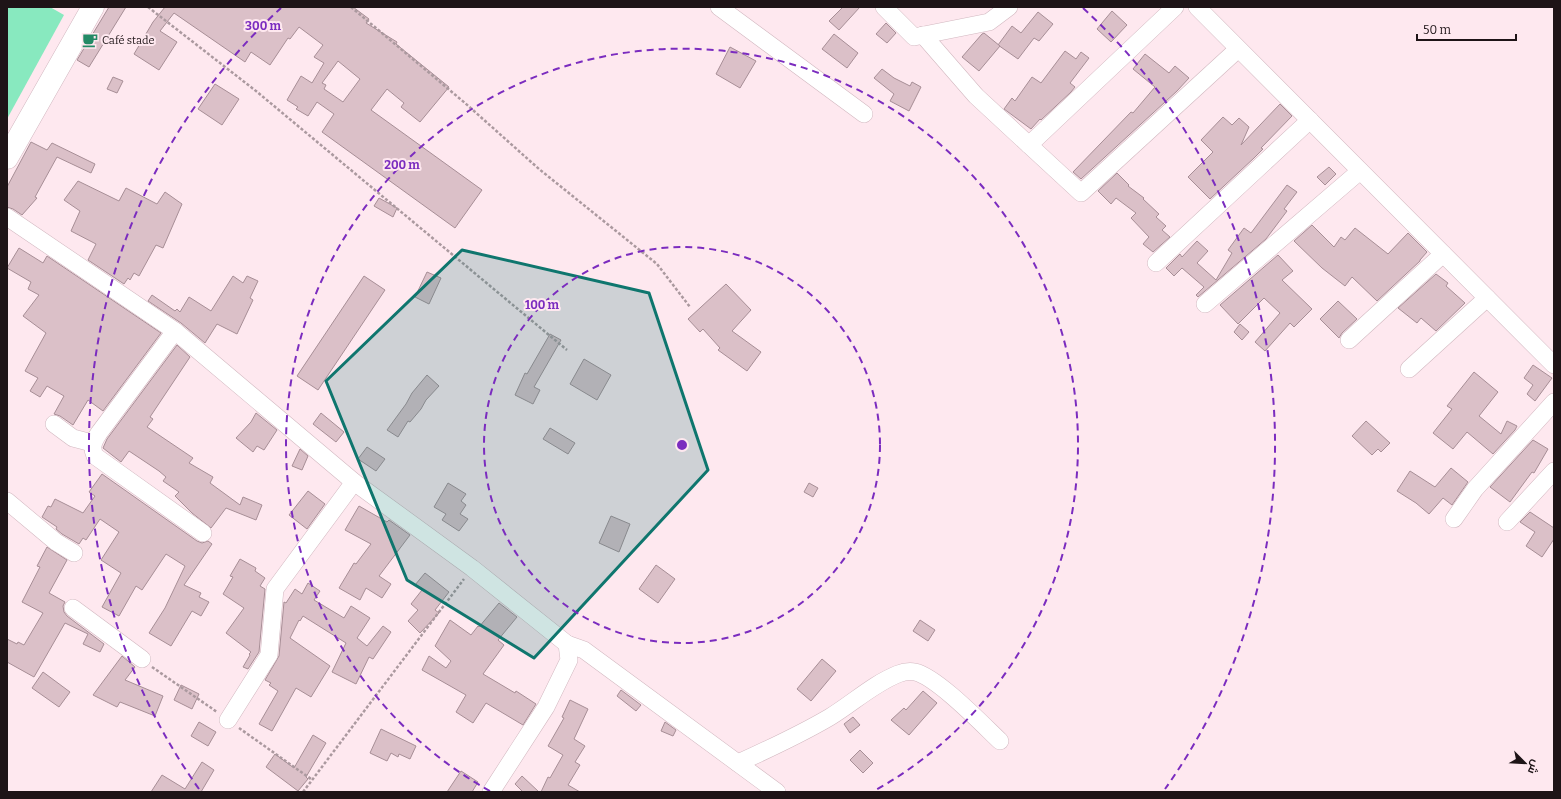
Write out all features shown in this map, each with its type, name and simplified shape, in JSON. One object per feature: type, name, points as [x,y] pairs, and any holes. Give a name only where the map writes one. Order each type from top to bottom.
[{"type":"main road","points":[[7,158],[93,7]]},
{"type":"street","points":[[719,7],[864,114]]},
{"type":"street","points":[[884,7],[914,37],[989,22],[1009,7]]},
{"type":"street","points":[[1029,145],[1175,7]]},
{"type":"street","points":[[1197,7],[1554,365]]},
{"type":"street","points":[[923,35],[976,96],[1081,193],[1238,49]]},
{"type":"street","points":[[1156,263],[1310,120]]},
{"type":"street","points":[[1205,304],[1360,170]]},
{"type":"street","points":[[7,217],[175,331],[354,482],[472,568],[567,644],[584,650],[777,792]]},
{"type":"street","points":[[1349,340],[1443,254]]},
{"type":"street","points":[[1409,369],[1487,298]]},
{"type":"street","points":[[175,331],[98,433],[92,443],[92,449],[95,456],[203,533]]},
{"type":"street","points":[[1454,519],[1475,489],[1554,402]]},
{"type":"street","points":[[54,424],[73,438],[92,443]]},
{"type":"street","points":[[1507,522],[1554,471]]},
{"type":"street","points":[[228,720],[269,655],[275,589],[354,482]]},
{"type":"street","points":[[7,501],[56,542],[74,553]]},
{"type":"street","points":[[73,608],[142,659]]},
{"type":"street","points":[[491,792],[546,707],[569,660],[567,644]]},
{"type":"street","points":[[738,763],[830,717],[898,674],[910,671],[917,672],[934,681],[1000,741]]},
{"type":"path","points":[[148,7],[256,92],[566,350]]},
{"type":"path","points":[[351,7],[465,102],[538,170],[657,264],[690,307]]},
{"type":"path","points":[[303,792],[472,568]]},
{"type":"highlighted area","points":[[462,250],[649,293],[708,470],[534,658],[407,580],[326,381]]},
{"type":"green space","points":[[7,7],[50,7],[64,15],[7,119]]},
{"type":"building","points":[[109,7],[126,7],[89,67],[77,60]]},
{"type":"building","points":[[165,7],[353,7],[369,19],[366,23],[397,42],[396,44],[449,87],[420,122],[401,107],[404,103],[387,89],[371,110],[482,190],[455,228],[322,132],[334,114],[317,102],[308,116],[296,109],[298,107],[287,100],[301,76],[312,83],[324,63],[314,57],[323,45],[299,27],[290,39],[288,38],[270,65],[251,52],[245,62],[174,13],[160,31],[177,42],[159,70],[134,54],[153,22]],"holes":[[[338,61],[360,79],[343,102],[324,89],[326,85],[322,83]]]},
{"type":"building","points":[[843,7],[860,7],[839,30],[829,21]]},
{"type":"building","points":[[1112,11],[1127,25],[1111,42],[1097,29]]},
{"type":"building","points":[[1038,12],[1053,24],[1039,41],[1034,38],[1018,59],[998,45],[1012,26],[1021,33]]},
{"type":"building","points":[[886,23],[896,33],[887,43],[876,34]]},
{"type":"building","points":[[984,33],[1000,46],[979,71],[962,57]]},
{"type":"building","points":[[834,34],[858,53],[847,68],[822,49]]},
{"type":"building","points":[[730,47],[756,61],[740,88],[716,74]]},
{"type":"building","points":[[1065,51],[1076,59],[1081,52],[1089,58],[1070,83],[1075,87],[1071,92],[1041,120],[1040,119],[1031,129],[1004,109],[1012,98],[1015,101],[1032,77],[1041,83]]},
{"type":"building","points":[[1145,54],[1169,73],[1175,66],[1189,78],[1177,91],[1081,179],[1073,172],[1131,112],[1133,113],[1155,87],[1133,69]]},
{"type":"building","points":[[882,69],[894,78],[910,86],[912,82],[921,87],[909,111],[890,101],[894,94],[874,78]]},
{"type":"building","points":[[113,77],[123,81],[117,93],[107,89]]},
{"type":"building","points":[[215,84],[239,99],[222,125],[198,109]]},
{"type":"building","points":[[1280,104],[1292,116],[1261,148],[1263,149],[1210,199],[1188,177],[1213,152],[1201,140],[1223,117],[1232,125],[1239,118],[1249,127],[1241,145]]},
{"type":"building","points":[[31,142],[47,150],[52,143],[95,164],[91,173],[57,157],[35,197],[37,198],[22,215],[7,207],[7,187]]},
{"type":"building","points":[[1329,167],[1336,174],[1325,185],[1317,177]]},
{"type":"building","points":[[1117,173],[1129,185],[1128,186],[1144,198],[1143,199],[1159,214],[1156,217],[1166,226],[1162,230],[1170,237],[1153,252],[1143,244],[1149,237],[1131,218],[1136,213],[1116,198],[1111,204],[1098,191]]},
{"type":"building","points":[[78,181],[119,201],[126,188],[157,204],[165,192],[182,204],[163,248],[156,245],[139,276],[134,273],[130,280],[128,278],[124,284],[88,260],[96,244],[71,231],[80,211],[64,200]]},
{"type":"building","points":[[1287,185],[1297,192],[1284,209],[1287,211],[1266,239],[1198,297],[1196,295],[1204,287],[1182,268],[1174,276],[1166,268],[1180,254],[1182,257],[1197,241],[1208,251],[1197,263],[1216,280],[1232,253],[1228,250],[1244,228],[1251,233]]},
{"type":"building","points":[[379,198],[397,208],[393,217],[374,206]]},
{"type":"building","points":[[1312,225],[1334,247],[1341,237],[1345,240],[1355,228],[1388,254],[1408,233],[1427,252],[1420,261],[1377,301],[1352,277],[1345,286],[1322,268],[1294,241]]},
{"type":"building","points":[[19,248],[43,263],[47,256],[161,333],[103,411],[88,400],[73,425],[60,416],[54,414],[64,396],[47,386],[40,397],[30,391],[38,378],[25,371],[46,333],[23,316],[39,295],[28,289],[31,282],[7,268]]},
{"type":"building","points":[[1278,255],[1293,271],[1282,280],[1312,309],[1294,327],[1290,323],[1265,351],[1255,342],[1280,313],[1264,298],[1238,324],[1220,305]]},
{"type":"building","points":[[427,272],[441,278],[429,304],[415,297]]},
{"type":"building","points":[[1436,274],[1448,283],[1446,286],[1465,303],[1436,331],[1421,318],[1417,323],[1398,308]]},
{"type":"building","points":[[233,276],[243,283],[247,276],[258,281],[250,298],[253,300],[237,334],[217,324],[205,343],[181,323],[148,301],[152,295],[175,311],[177,309],[180,312],[189,297],[211,311]]},
{"type":"building","points":[[364,276],[385,290],[318,390],[297,376]]},
{"type":"building","points":[[726,284],[751,310],[732,331],[761,352],[747,371],[718,350],[720,348],[703,329],[700,332],[688,319]]},
{"type":"building","points":[[1338,301],[1357,319],[1342,333],[1339,338],[1320,319]]},
{"type":"building","points":[[1240,324],[1249,332],[1242,340],[1234,332]]},
{"type":"building","points":[[550,334],[561,340],[534,387],[540,390],[533,404],[515,395],[525,373],[527,374]]},
{"type":"building","points":[[177,345],[190,357],[150,417],[153,419],[147,427],[193,458],[189,463],[213,477],[210,483],[240,505],[243,497],[262,505],[256,520],[226,508],[211,528],[192,513],[175,496],[179,492],[163,481],[166,477],[159,471],[129,451],[121,462],[103,448],[107,439]]},
{"type":"building","points":[[584,359],[611,375],[597,400],[570,384]]},
{"type":"building","points":[[1533,365],[1552,378],[1535,401],[1527,394],[1533,385],[1524,378]]},
{"type":"building","points":[[1474,372],[1498,392],[1479,416],[1501,434],[1507,421],[1517,426],[1493,454],[1467,432],[1453,449],[1433,433],[1452,409],[1447,406]]},
{"type":"building","points":[[427,375],[439,386],[426,400],[421,409],[410,422],[408,421],[398,437],[387,430],[412,393]]},
{"type":"building","points":[[256,413],[277,430],[264,450],[257,446],[253,452],[236,438],[251,422]]},
{"type":"building","points":[[321,413],[344,432],[336,442],[313,424]]},
{"type":"building","points":[[1366,421],[1390,443],[1381,452],[1378,449],[1372,455],[1352,436]]},
{"type":"building","points":[[550,428],[575,443],[568,454],[543,439]]},
{"type":"building","points":[[1533,440],[1548,449],[1534,473],[1532,472],[1510,502],[1490,487]]},
{"type":"building","points":[[367,447],[385,459],[376,471],[358,459]]},
{"type":"building","points":[[300,449],[308,456],[302,470],[292,466]]},
{"type":"building","points":[[1451,468],[1468,482],[1452,505],[1443,498],[1429,514],[1416,503],[1397,491],[1410,471],[1435,487]]},
{"type":"building","points":[[102,474],[197,541],[202,543],[208,541],[212,544],[184,585],[201,593],[199,597],[209,602],[201,616],[192,611],[171,646],[149,633],[165,608],[185,566],[166,554],[142,590],[136,586],[119,616],[102,607],[121,573],[101,560],[119,532],[100,519],[86,540],[83,538],[79,544],[62,534],[56,529],[57,527],[42,517],[48,506],[51,507],[55,499],[83,513],[95,496],[89,492]]},
{"type":"building","points":[[448,483],[466,494],[461,501],[466,505],[460,514],[468,519],[459,531],[442,520],[446,514],[434,507]]},
{"type":"building","points":[[809,483],[818,488],[813,497],[804,492]]},
{"type":"building","points":[[308,491],[325,504],[307,529],[289,515]]},
{"type":"building","points":[[359,506],[387,522],[389,520],[410,535],[379,576],[391,584],[382,598],[366,588],[360,600],[339,588],[354,563],[356,564],[371,544],[345,530]]},
{"type":"building","points":[[1530,512],[1554,528],[1554,539],[1542,557],[1526,546],[1535,532],[1520,522]]},
{"type":"building","points":[[611,516],[630,524],[619,552],[599,543]]},
{"type":"building","points":[[47,547],[67,560],[49,593],[65,602],[63,606],[64,612],[67,616],[104,644],[100,652],[83,644],[88,634],[65,623],[34,677],[7,662],[7,639],[17,644],[18,642],[24,645],[43,613],[22,602],[40,567],[37,566]]},
{"type":"building","points":[[240,559],[256,568],[255,571],[265,578],[260,586],[265,589],[259,652],[248,669],[243,667],[251,652],[226,633],[244,608],[223,594],[233,577],[230,576]]},
{"type":"building","points":[[656,565],[675,579],[658,603],[639,589]]},
{"type":"building","points":[[425,573],[449,592],[435,610],[439,613],[420,633],[408,621],[418,610],[411,604],[422,590],[415,585]]},
{"type":"building","points":[[308,583],[320,591],[314,600],[344,618],[351,606],[370,618],[357,638],[367,646],[383,626],[391,632],[373,659],[369,657],[356,684],[332,672],[346,643],[303,616],[300,621],[299,620],[290,638],[330,666],[311,697],[296,688],[272,731],[259,724],[278,691],[269,685],[271,683],[265,680],[279,656],[284,602],[286,603],[295,589],[302,594]]},
{"type":"building","points":[[499,603],[517,617],[498,640],[504,645],[483,674],[515,693],[516,691],[536,704],[523,725],[486,703],[473,723],[456,712],[466,695],[422,670],[429,656],[446,668],[451,661],[435,646],[450,620],[471,635]]},
{"type":"building","points":[[920,620],[935,630],[928,641],[913,631]]},
{"type":"building","points":[[122,656],[135,667],[125,680],[163,696],[155,716],[120,702],[117,707],[93,695]]},
{"type":"building","points":[[822,659],[836,671],[811,701],[797,689]]},
{"type":"building","points":[[43,672],[70,692],[59,707],[32,688]]},
{"type":"building","points":[[181,685],[199,694],[192,709],[174,700]]},
{"type":"building","points":[[621,690],[641,705],[636,711],[617,696]]},
{"type":"building","points":[[923,691],[937,703],[909,735],[891,720],[904,708],[906,710]]},
{"type":"building","points":[[570,700],[588,709],[574,739],[585,746],[575,762],[580,765],[568,785],[580,792],[541,792],[548,777],[550,778],[563,755],[548,746],[564,718],[562,717]]},
{"type":"building","points":[[853,717],[860,725],[850,733],[844,724]]},
{"type":"building","points":[[199,722],[216,732],[208,746],[191,736]]},
{"type":"building","points":[[665,722],[676,730],[673,736],[661,731]]},
{"type":"building","points":[[381,729],[416,746],[410,759],[399,754],[398,757],[391,753],[387,761],[370,753]]},
{"type":"building","points":[[313,735],[326,743],[306,777],[308,779],[298,791],[266,767],[275,754],[294,768]]},
{"type":"building","points":[[860,750],[873,763],[863,773],[850,760]]},
{"type":"building","points":[[202,762],[214,770],[201,792],[151,792],[162,775],[185,789]]},
{"type":"building","points":[[461,771],[478,782],[472,792],[447,792]]},
{"type":"building","points":[[522,776],[539,792],[523,792],[515,784]]},
{"type":"place","name":"Café stade","points":[[90,40]]}]
